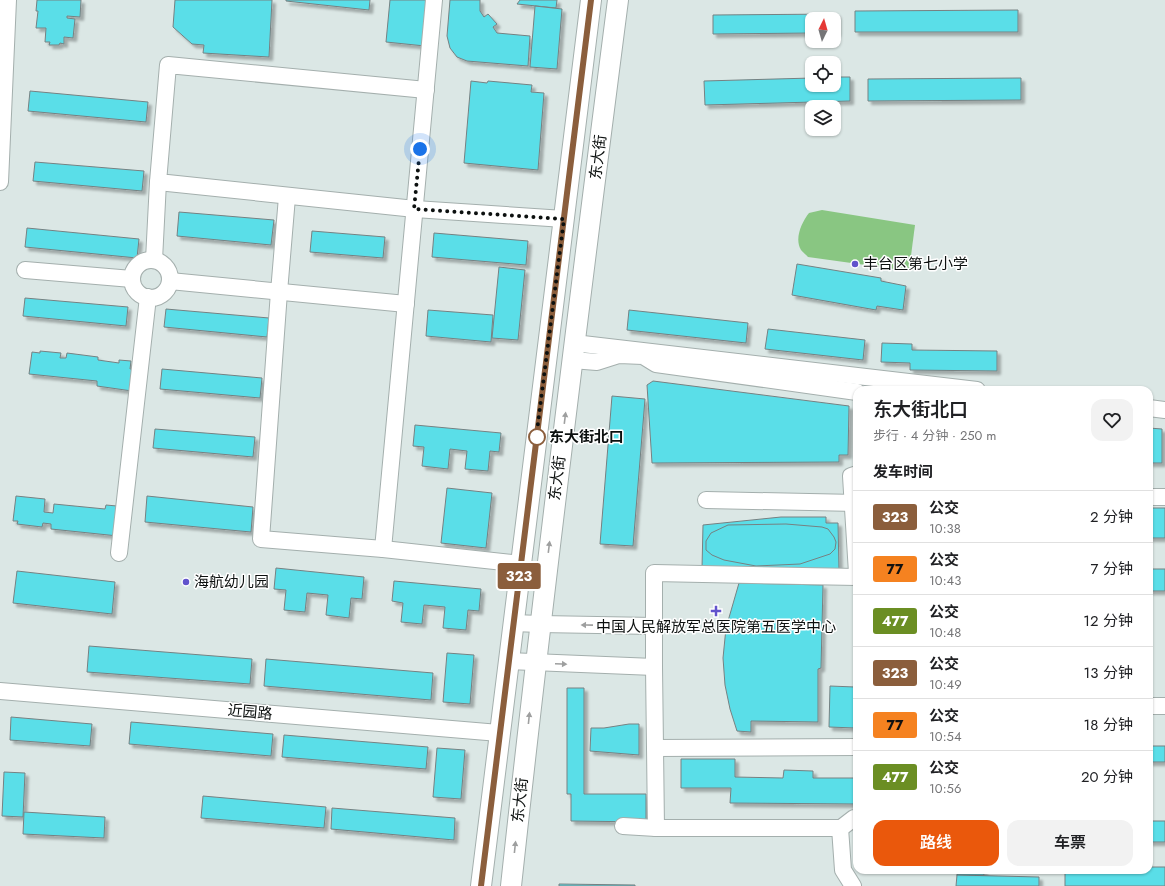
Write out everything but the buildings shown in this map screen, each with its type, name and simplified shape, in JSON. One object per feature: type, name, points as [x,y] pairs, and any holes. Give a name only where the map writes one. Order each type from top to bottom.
[{"type":"main road","name":"东大街","points":[[480,886],[591,0]]},
{"type":"main road","name":"东大街","points":[[511,886],[535,663],[618,0]]},
{"type":"street","points":[[0,182],[3,33],[8,0]]},
{"type":"street","points":[[383,549],[434,0]]},
{"type":"street","points":[[154,260],[158,182],[168,65],[426,90]]},
{"type":"street","points":[[158,182],[287,197],[414,209],[564,219]]},
{"type":"street","points":[[287,197],[261,539],[383,549],[521,564]]},
{"type":"street","points":[[154,260],[164,265],[170,275],[170,281],[168,287],[160,295],[148,297],[137,291],[132,279],[136,267],[141,262],[154,260]]},
{"type":"street","points":[[25,270],[132,279]]},
{"type":"street","points":[[170,281],[406,304]]},
{"type":"street","points":[[119,553],[148,297]]},
{"type":"street","points":[[573,352],[935,386]]},
{"type":"street","points":[[573,352],[596,362],[619,355],[643,356],[656,364],[853,391]]},
{"type":"street","points":[[1153,408],[1165,410]]},
{"type":"street","points":[[853,476],[853,485]]},
{"type":"street","points":[[1153,497],[1165,497]]},
{"type":"street","points":[[706,500],[853,503]]},
{"type":"street","points":[[656,828],[654,573],[853,577]]},
{"type":"street","points":[[513,623],[654,626]]},
{"type":"street","points":[[508,661],[654,666]]},
{"type":"street","name":"近园路","points":[[0,691],[500,733]]},
{"type":"street","points":[[1153,706],[1165,706]]},
{"type":"street","points":[[655,748],[853,747]]},
{"type":"street","points":[[623,826],[656,828],[840,828],[853,820]]},
{"type":"street","points":[[840,828],[843,870],[853,886]]},
{"type":"green space","points":[[822,210],[915,225],[909,271],[808,257],[801,250],[799,245],[798,240],[800,230],[809,213]]},
{"type":"bus line","name":"323","points":[[481,886],[591,0]]},
{"type":"place","name":"丰台区第七小学","points":[[855,264]]},
{"type":"place","name":"东大街北口","points":[[537,437]]},
{"type":"place","name":"海航幼儿园","points":[[186,582]]},
{"type":"place","name":"中国人民解放军总医院第五医学中心","points":[[716,611]]},
{"type":"route","points":[[420,149],[414,209],[564,219],[536,439],[537,437]]}]
